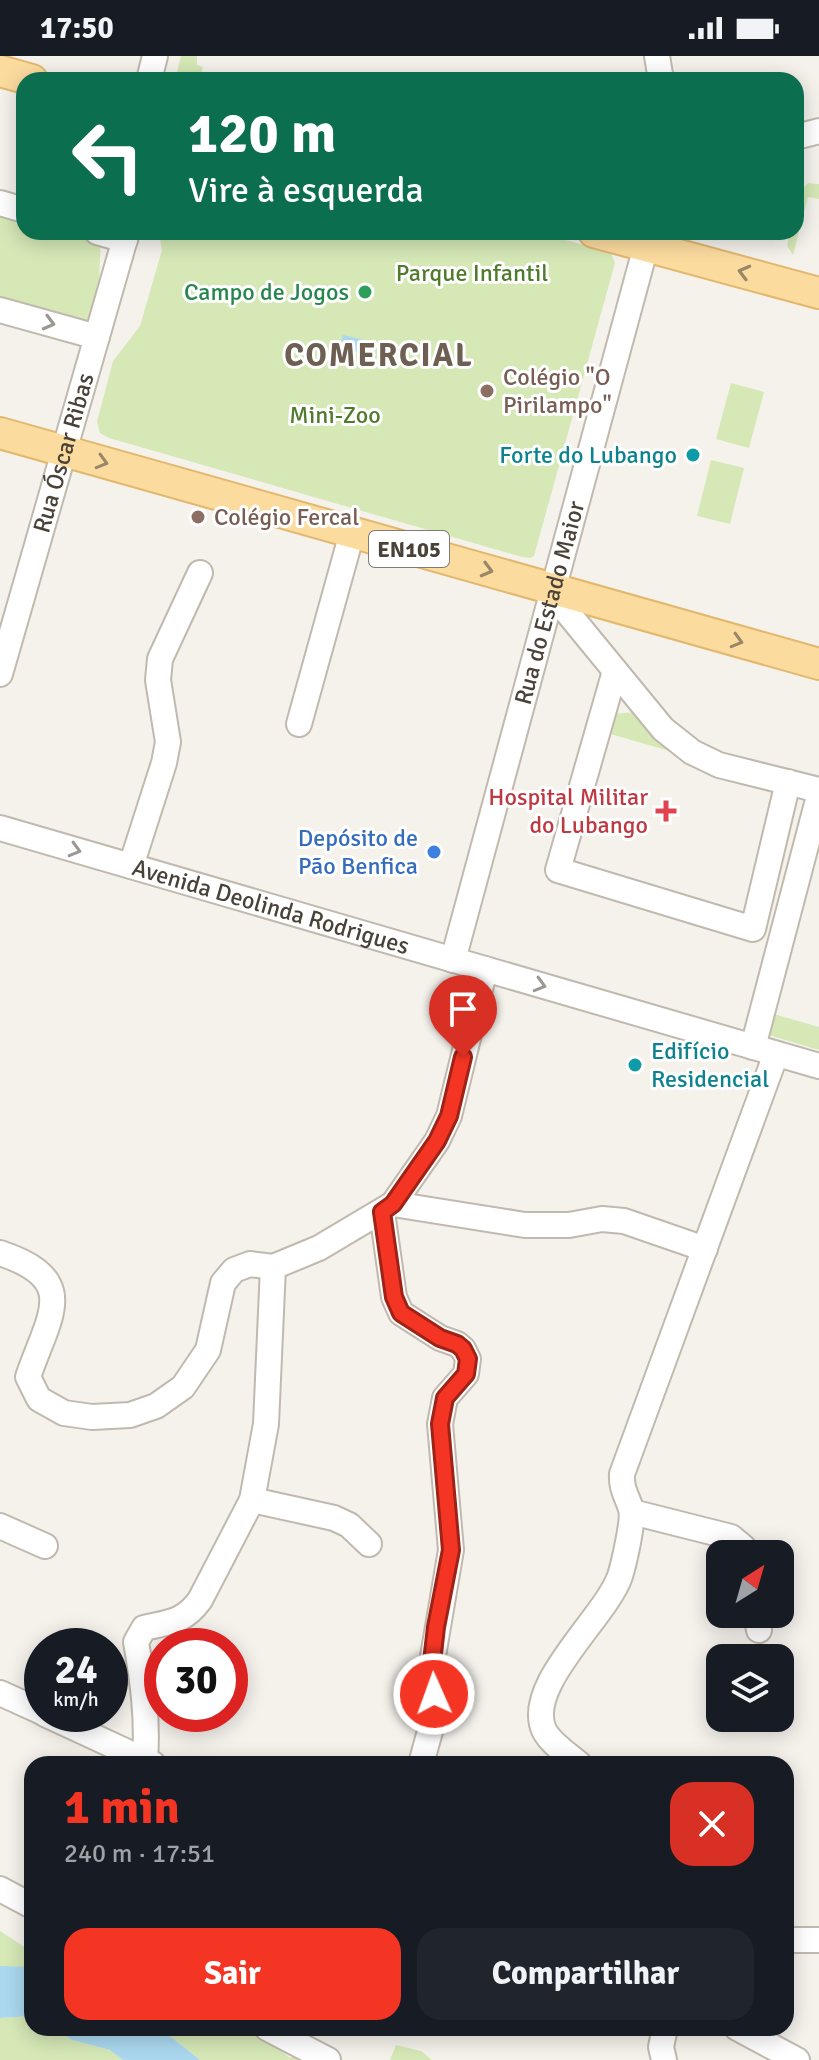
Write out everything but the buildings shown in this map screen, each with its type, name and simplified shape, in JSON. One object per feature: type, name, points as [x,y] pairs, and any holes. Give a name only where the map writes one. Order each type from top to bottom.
[{"type":"main road","points":[[659,243],[819,293]]},
{"type":"main road","name":"EN105","points":[[0,433],[819,664]]},
{"type":"street","name":"Rua Óscar Ribas","points":[[0,674],[125,240]]},
{"type":"street","name":"Rua do Estado Maior","points":[[453,960],[555,589],[659,243]]},
{"type":"street","points":[[0,310],[97,337]]},
{"type":"street","points":[[299,724],[352,533]]},
{"type":"street","points":[[131,866],[168,742],[158,680],[160,659],[200,573]]},
{"type":"street","points":[[555,589],[567,612],[663,729],[692,752],[719,765],[819,793],[764,1050],[705,1249],[622,1474],[621,1486],[632,1512],[620,1576],[602,1609],[569,1650],[550,1684],[540,1714],[545,1733],[570,1756]]},
{"type":"street","points":[[615,671],[558,870],[753,929],[788,782]]},
{"type":"street","name":"Avenida Deolinda Rodrigues","points":[[0,828],[819,1066]]},
{"type":"street","points":[[0,1253],[38,1269],[50,1284],[54,1300],[28,1377],[39,1399],[64,1413],[92,1417],[130,1415],[156,1406],[183,1387],[208,1350],[223,1283],[234,1270],[250,1264],[273,1267],[319,1248],[388,1208],[437,1141],[449,1116],[485,969]]},
{"type":"street","points":[[388,1208],[525,1225],[569,1225],[602,1219],[624,1221],[705,1249]]},
{"type":"street","points":[[388,1208],[394,1297],[401,1313],[440,1338],[457,1344],[468,1359],[466,1374],[445,1398],[440,1424],[451,1550],[432,1662],[435,1713],[423,1756]]},
{"type":"street","points":[[149,1756],[145,1692],[136,1642],[144,1628],[181,1620],[191,1612],[252,1500],[266,1424],[273,1267]]},
{"type":"street","points":[[252,1500],[334,1518],[349,1525],[369,1544]]},
{"type":"street","points":[[632,1512],[735,1540]]},
{"type":"street","points":[[0,1526],[45,1546]]},
{"type":"street","points":[[0,1693],[24,1704]]},
{"type":"street","points":[[85,1732],[136,1756]]},
{"type":"street","points":[[0,1889],[24,1902]]},
{"type":"street","points":[[794,1940],[819,1940]]},
{"type":"street","points":[[282,2036],[328,2060]]},
{"type":"street","points":[[663,2036],[661,2047],[664,2060]]},
{"type":"street","points":[[752,2036],[797,2060]]},
{"type":"green space","points":[[181,56],[197,56],[197,65],[203,67],[201,72],[177,72]]},
{"type":"green space","points":[[808,183],[819,184],[819,199],[808,197],[804,212],[804,188]]},
{"type":"green space","points":[[0,192],[16,198],[16,240],[101,240],[97,337],[0,312]]},
{"type":"green space","points":[[160,240],[566,240],[611,253],[615,263],[534,556],[522,557],[100,433],[97,422],[113,361],[140,326],[162,250]]},
{"type":"green space","points":[[788,240],[797,240],[793,255],[787,246]]},
{"type":"green space","points":[[731,383],[764,392],[749,448],[716,439]]},
{"type":"green space","points":[[711,460],[744,468],[730,524],[697,516]]},
{"type":"green space","points":[[640,712],[673,752],[607,733],[611,714]]},
{"type":"green space","points":[[770,1013],[819,1027],[819,1050],[765,1034]]},
{"type":"green space","points":[[0,1931],[24,1947],[24,1967],[0,1967]]},
{"type":"green space","points":[[24,2016],[24,2036],[66,2036],[110,2050],[123,2060],[0,2060],[0,2018]]},
{"type":"green space","points":[[170,2036],[254,2036],[271,2042],[290,2058],[299,2051],[313,2060],[200,2060]]},
{"type":"green space","points":[[396,2045],[421,2051],[432,2060],[390,2060]]},
{"type":"water","points":[[343,335],[364,340],[360,353],[340,347]]},
{"type":"water","points":[[0,1966],[24,1967],[24,2016],[0,2018]]},
{"type":"water","points":[[66,2036],[170,2036],[200,2060],[123,2060],[110,2050]]},
{"type":"place","name":"Campo de Jogos","points":[[365,292]]},
{"type":"place","name":"Colégio \"O Pirilampo\"","points":[[487,391]]},
{"type":"place","name":"Forte do Lubango","points":[[693,455]]},
{"type":"place","name":"Colégio Fercal","points":[[198,517]]},
{"type":"place","name":"Hospital Militar do Lubango","points":[[666,811]]},
{"type":"place","name":"Depósito de Pão Benfica","points":[[434,852]]},
{"type":"place","name":"Edifício Residencial","points":[[635,1065]]},
{"type":"district","name":"COMERCIAL","points":[[379,355]]},
{"type":"route","points":[[434,1694],[432,1662],[436,1627],[451,1550],[440,1424],[445,1398],[466,1374],[468,1359],[457,1344],[440,1338],[401,1313],[394,1297],[382,1212],[393,1204],[437,1141],[449,1116],[463,1057]]},
{"type":"park label","name":"Parque Infantil","points":[[472,273]]},
{"type":"park label","name":"Mini-Zoo","points":[[335,415]]}]
